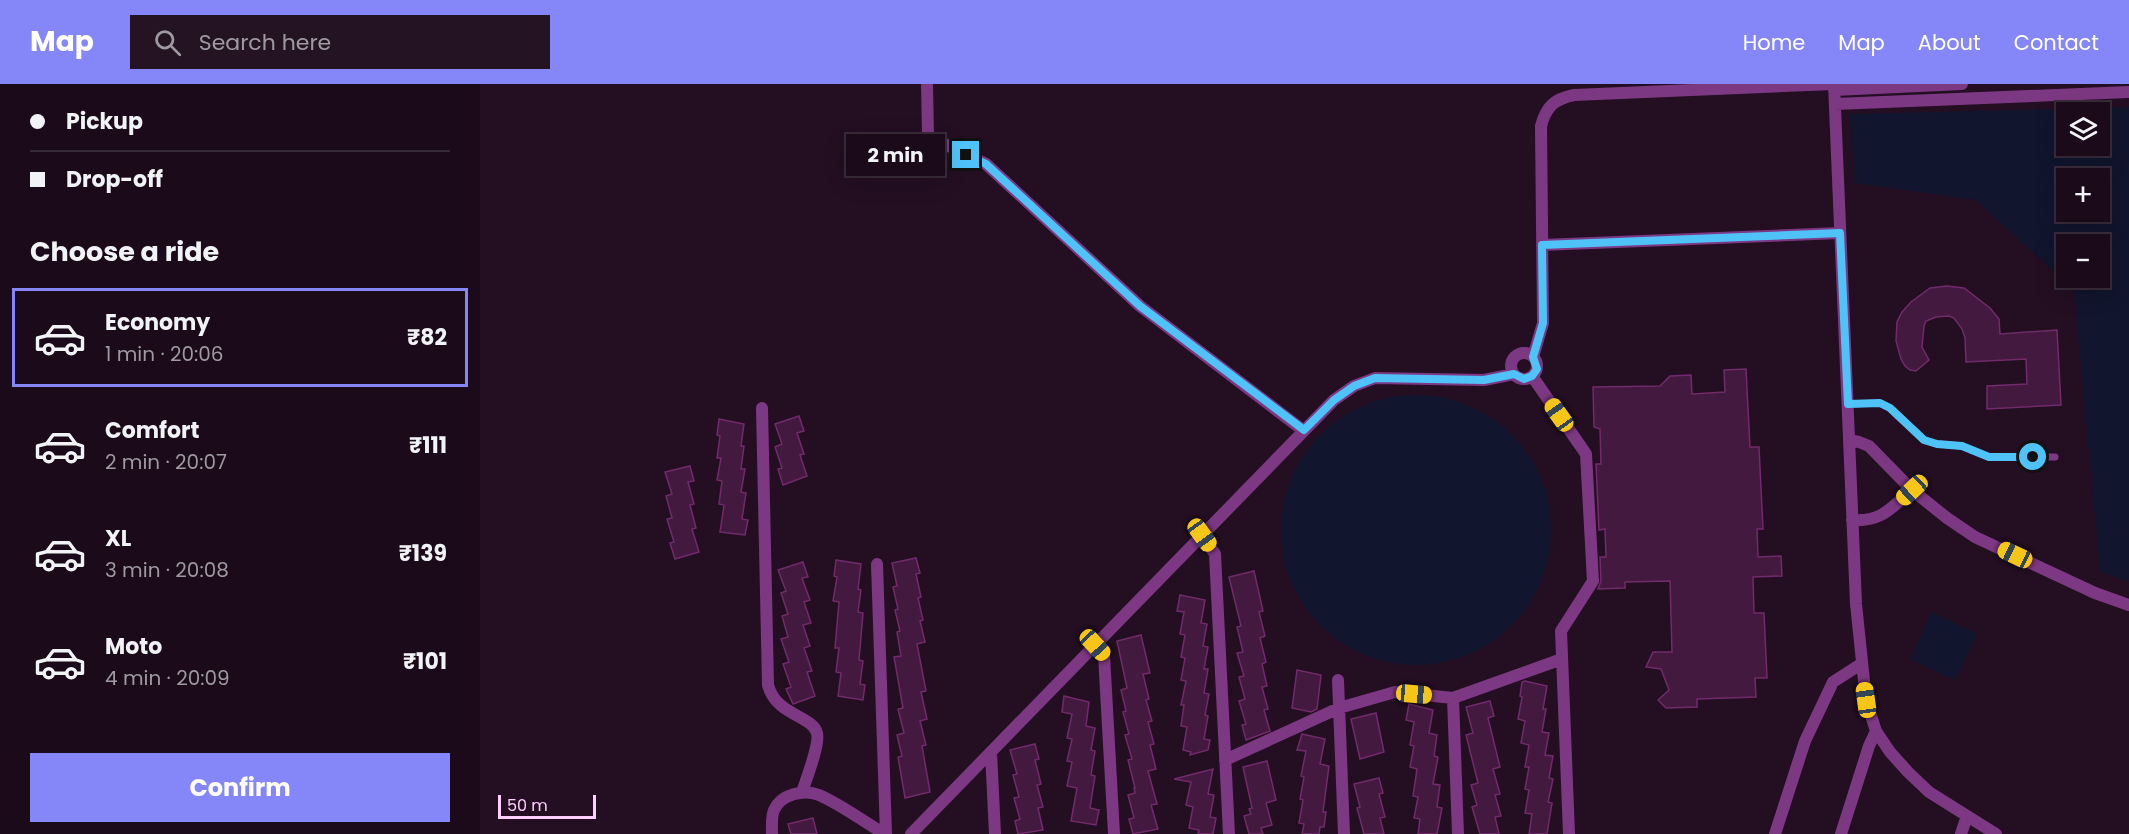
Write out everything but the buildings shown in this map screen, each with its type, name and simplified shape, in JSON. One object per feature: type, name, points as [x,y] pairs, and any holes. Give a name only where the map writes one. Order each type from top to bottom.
[{"type":"street","points":[[927,84],[928,136],[986,164],[1140,306],[1304,430]]},
{"type":"street","points":[[911,834],[1334,400],[1354,386],[1375,378],[1484,380],[1514,374],[1524,379],[1532,376],[1537,369],[1533,357],[1543,323],[1541,126],[1545,112],[1552,103],[1574,95],[1962,84]]},
{"type":"street","points":[[1834,86],[1852,520],[1861,664],[1866,700],[1876,731],[1890,752],[1915,779],[1929,792],[1996,834]]},
{"type":"street","points":[[1835,104],[2129,92]]},
{"type":"street","points":[[1542,245],[1840,233]]},
{"type":"street","points":[[1514,374],[1511,367],[1516,356],[1525,353],[1533,357]]},
{"type":"street","points":[[1532,376],[1586,454],[1593,581],[1562,631],[1569,834]]},
{"type":"street","points":[[762,408],[768,685],[776,703],[812,726],[817,732],[817,742],[802,792]]},
{"type":"street","points":[[1849,440],[1869,446],[1912,490],[1947,518],[1976,537],[2095,592],[2129,605]]},
{"type":"street","points":[[1852,520],[1876,519],[1912,490]]},
{"type":"street","points":[[1202,535],[1215,554],[1229,834]]},
{"type":"street","points":[[877,564],[886,834]]},
{"type":"street","points":[[1095,645],[1104,655],[1114,834]]},
{"type":"street","points":[[1225,760],[1339,708],[1395,692],[1454,698],[1563,659]]},
{"type":"street","points":[[1774,834],[1805,741],[1833,682],[1861,664]]},
{"type":"street","points":[[1338,680],[1344,834]]},
{"type":"street","points":[[1454,698],[1458,834]]},
{"type":"street","points":[[1841,834],[1869,746],[1876,731]]},
{"type":"street","points":[[990,752],[995,834]]},
{"type":"street","points":[[772,834],[774,811],[788,796],[802,792],[818,795],[886,834]]},
{"type":"street","points":[[1961,834],[1967,816]]},
{"type":"lane","points":[[1848,404],[1880,403],[1890,408],[1924,440],[1937,444],[1962,446],[1989,457],[2055,457]]},
{"type":"shaded area","points":[[2110,107],[2129,107],[2129,582],[2100,571],[2074,290],[2072,288],[2110,288],[2110,234],[2056,234],[2056,273],[1976,200],[1855,183],[1850,114],[2056,109],[2056,156],[2110,156]]},
{"type":"shaded area","points":[[1403,395],[1429,395],[1468,405],[1491,418],[1512,434],[1528,455],[1541,478],[1549,504],[1551,530],[1549,556],[1541,582],[1528,605],[1512,626],[1491,642],[1468,655],[1429,665],[1403,665],[1364,655],[1341,642],[1320,626],[1304,605],[1291,582],[1281,543],[1281,517],[1291,478],[1304,455],[1320,434],[1341,418],[1364,405]]},
{"type":"shaded area","points":[[1932,612],[1977,634],[1955,680],[1910,659]]},
{"type":"route","points":[[966,155],[986,164],[1140,306],[1304,430],[1334,400],[1354,386],[1375,378],[1484,380],[1514,374],[1521,379],[1532,376],[1537,369],[1533,357],[1543,323],[1542,245],[1840,233],[1848,404],[1880,403],[1890,408],[1924,440],[1937,444],[1962,446],[1989,457],[2033,457]]}]
